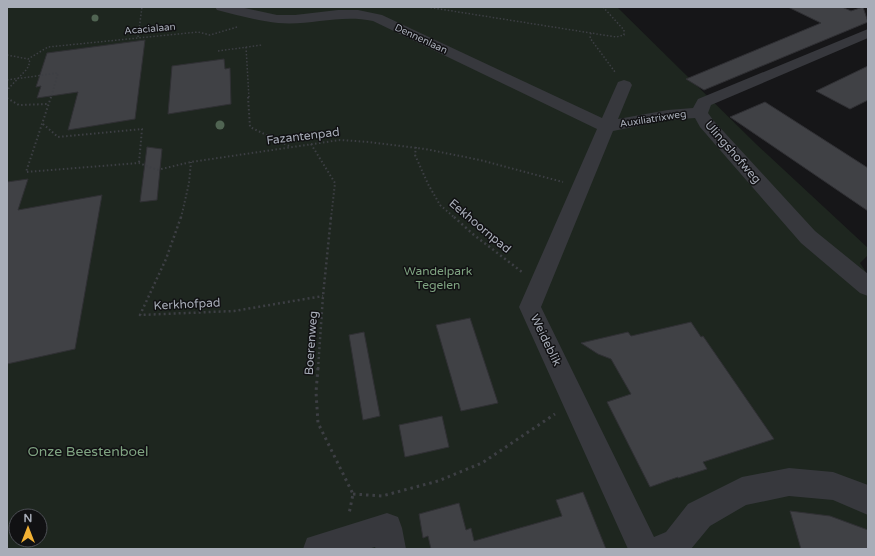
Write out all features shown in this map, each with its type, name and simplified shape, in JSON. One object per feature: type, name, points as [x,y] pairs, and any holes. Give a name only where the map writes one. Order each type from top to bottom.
[{"type":"street","name":"Dennenlaan","points":[[222,7],[277,19],[295,19],[338,14],[358,14],[377,18],[606,127]]},
{"type":"street","name":"Ulingshofweg","points":[[868,33],[704,102],[700,113],[706,123],[808,237],[868,287]]},
{"type":"street","name":"Weideblik","points":[[624,85],[530,307],[644,549]]},
{"type":"street","name":"Auxiliatrixweg","points":[[606,127],[668,115],[700,113]]},
{"type":"street","points":[[662,549],[676,544],[699,515],[742,492],[789,482],[833,486],[868,500]]},
{"type":"street","points":[[331,545],[389,539]]},
{"type":"path","points":[[138,37],[142,7]]},
{"type":"path","points":[[427,7],[616,37],[624,35],[624,30],[603,7]]},
{"type":"path","name":"Acacialaan","points":[[28,59],[48,47],[198,32],[210,35],[240,27]]},
{"type":"path","points":[[590,33],[590,38],[624,85]]},
{"type":"path","points":[[218,51],[262,45]]},
{"type":"path","points":[[246,47],[250,127],[290,146]]},
{"type":"path","points":[[7,55],[28,59],[30,62],[27,69],[7,92]]},
{"type":"path","points":[[7,80],[58,73],[43,124],[58,137],[142,129],[139,163]]},
{"type":"path","points":[[7,98],[19,105],[48,104]]},
{"type":"path","name":"Fazantenpad","points":[[43,124],[26,172],[139,163],[157,170],[191,162],[290,146],[340,140],[360,140],[416,147],[465,156],[581,186]]},
{"type":"path","name":"Boerenweg","points":[[311,144],[335,183],[323,296],[316,392],[318,423],[353,494]]},
{"type":"path","name":"Eekhoornpad","points":[[416,147],[416,155],[428,184],[440,205],[474,235],[539,285]]},
{"type":"path","name":"Kerkhofpad","points":[[191,162],[190,185],[184,212],[173,243],[140,315],[234,311],[323,296]]},
{"type":"path","points":[[331,545],[353,494],[382,496],[438,481],[482,463],[555,414]]},
{"type":"green space","name":"Wandelpark Tegelen","points":[[7,7],[617,7],[756,144],[868,248],[868,255],[860,263],[868,275],[868,549],[7,549]]},
{"type":"building","points":[[788,7],[842,7],[851,11],[863,7],[868,22],[704,90],[686,79],[821,23]]},
{"type":"building","points":[[145,40],[135,119],[68,130],[78,92],[37,98],[41,86],[36,87],[47,53]]},
{"type":"building","points":[[224,59],[225,69],[230,68],[231,104],[168,114],[172,66]]},
{"type":"building","points":[[868,66],[868,100],[850,109],[816,91]]},
{"type":"building","points":[[765,102],[868,168],[868,211],[730,117]]},
{"type":"building","points":[[147,147],[162,149],[157,200],[140,202]]},
{"type":"building","points":[[28,179],[18,210],[102,195],[75,349],[7,364],[7,182]]},
{"type":"building","points":[[470,318],[498,403],[461,411],[436,325]]},
{"type":"building","points":[[691,322],[701,337],[703,336],[774,439],[703,462],[707,469],[650,487],[607,402],[631,394],[611,359],[598,354],[581,343],[628,332],[631,336]]},
{"type":"building","points":[[364,332],[380,416],[363,420],[349,335]]},
{"type":"building","points":[[442,416],[449,447],[405,457],[399,425]]},
{"type":"building","points":[[583,492],[606,549],[431,549],[428,536],[423,538],[419,514],[459,503],[466,530],[471,528],[474,541],[562,516],[556,500]]},
{"type":"building","points":[[790,511],[830,516],[868,530],[868,549],[801,549]]},
{"type":"park label","name":"Onze Beestenboel","points":[[88,451]]}]
